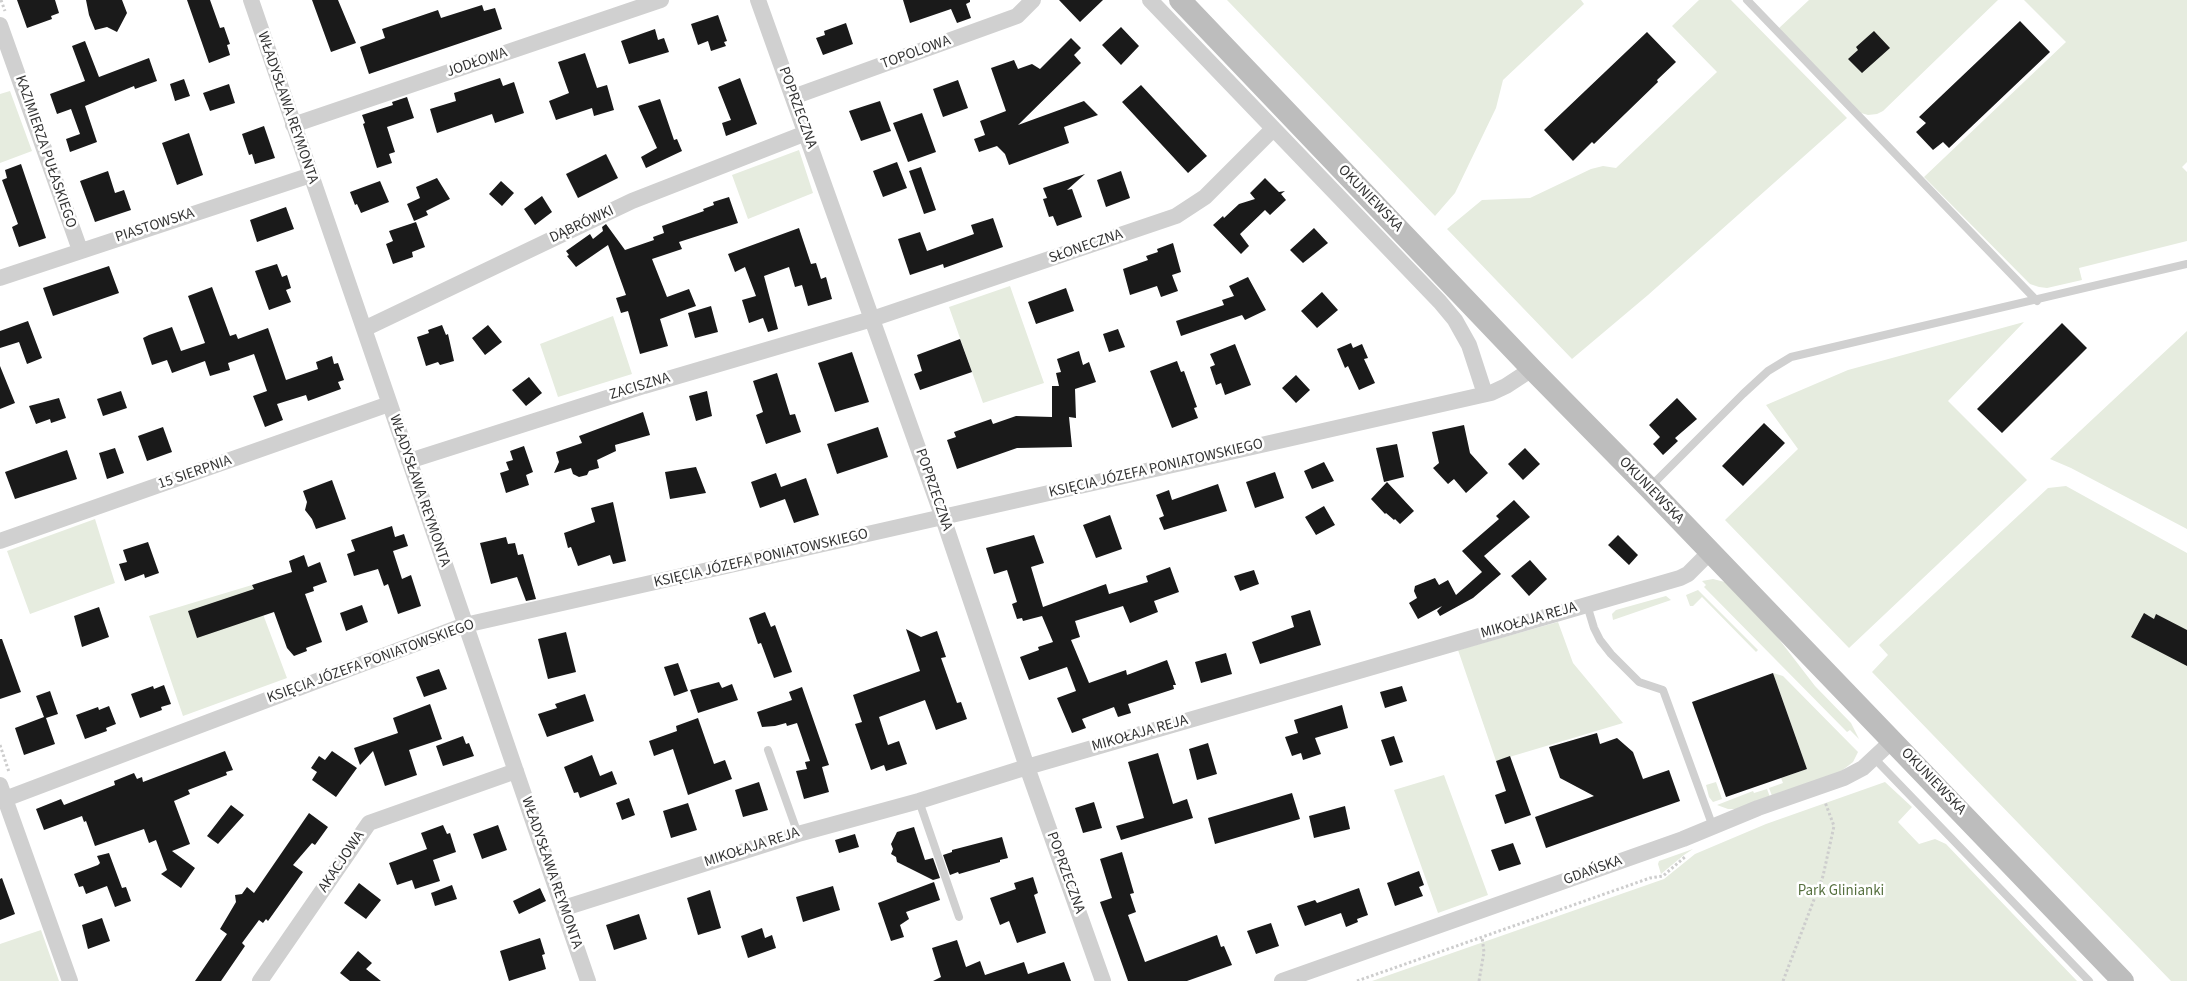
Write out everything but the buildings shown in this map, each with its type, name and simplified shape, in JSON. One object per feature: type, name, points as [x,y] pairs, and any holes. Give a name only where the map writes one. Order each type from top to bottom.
[{"type":"main road","name":"OKUNIEWSKA","points":[[1180,0],[1532,369],[2123,981]]},
{"type":"street","name":"WŁADYSŁAWA REYMONTA","points":[[251,0],[464,625],[588,981]]},
{"type":"street","name":"JODŁOWA","points":[[294,125],[661,0]]},
{"type":"street","name":"POPRZECZNA","points":[[758,0],[943,518],[1027,767],[1103,981]]},
{"type":"street","name":"TOPOLOWA","points":[[793,97],[1017,16],[1033,0]]},
{"type":"street","name":"OKUNIEWSKA","points":[[1150,0],[1455,320],[1469,345],[1485,394]]},
{"type":"street","name":"KAZIMIERZA PUŁASKIEGO","points":[[0,25],[46,139],[80,250]]},
{"type":"street","name":"SŁONECZNA","points":[[872,319],[1176,216],[1205,197],[1274,129]]},
{"type":"street","name":"DĄBRÓWKI","points":[[364,329],[632,202],[806,133]]},
{"type":"street","name":"PIASTOWSKA","points":[[0,278],[310,175]]},
{"type":"street","name":"ZACISZNA","points":[[409,461],[644,386],[872,319]]},
{"type":"street","name":"KSIĘCIA JÓZEFA PONIATOWSKIEGO","points":[[2,792],[464,625],[1485,394],[1506,386],[1532,369]]},
{"type":"street","name":"15 SIERPNIA","points":[[0,541],[389,404]]},
{"type":"street","name":"MIKOŁAJA REJA","points":[[564,908],[798,834],[918,801],[1027,767],[1680,578],[1688,574],[1710,552]]},
{"type":"street","name":"GDAŃSKA","points":[[1282,981],[1713,827],[1758,808],[1844,778],[1863,768],[1892,740]]},
{"type":"street","name":"AKACJOWA","points":[[260,981],[369,823],[516,771]]},
{"type":"street","points":[[2,792],[70,981]]},
{"type":"lane","points":[[1747,0],[2037,301]]},
{"type":"lane","points":[[1649,488],[1743,394],[1768,371],[1785,360],[1809,352],[2037,301],[2187,264]]},
{"type":"lane","points":[[1587,604],[1594,628],[1604,646],[1639,682],[1663,690],[1713,827]]},
{"type":"lane","points":[[768,750],[798,834]]},
{"type":"lane","points":[[1874,758],[2089,981]]},
{"type":"lane","points":[[918,801],[959,916]]},
{"type":"path","points":[[1783,981],[1825,868],[1834,826],[1824,798]]},
{"type":"path","points":[[1357,981],[1650,878],[1655,878],[1668,873],[1686,856],[1692,853]]},
{"type":"path","points":[[1479,981],[1484,952],[1482,937]]},
{"type":"green space","points":[[1227,0],[1581,0],[1584,4],[1503,80],[1496,108],[1455,193],[1435,216]]},
{"type":"green space","points":[[1699,0],[1731,0],[1847,118],[1648,295],[1572,359],[1447,229],[1482,200],[1530,198],[1591,169],[1603,166],[1616,168],[1717,72],[1672,26]]},
{"type":"green space","points":[[1809,0],[1998,0],[1883,111],[1868,115],[1861,113],[1778,29]]},
{"type":"green space","points":[[2024,0],[2187,0],[2187,162],[2182,167],[2187,172],[2187,241],[2079,268],[2082,280],[2047,288],[2039,287],[2030,284],[1924,177],[2066,42]]},
{"type":"green space","points":[[10,91],[32,151],[0,163],[0,94]]},
{"type":"green space","points":[[799,150],[813,193],[748,219],[732,175]]},
{"type":"green space","points":[[1010,286],[1044,383],[983,403],[949,307]]},
{"type":"green space","points":[[613,316],[632,374],[558,397],[540,344]]},
{"type":"green space","points":[[2024,322],[1948,401],[2027,480],[1849,648],[1725,520],[1798,449],[1766,405],[1848,370]]},
{"type":"green space","points":[[2187,331],[2187,529],[2071,468],[2050,459]]},
{"type":"green space","points":[[2066,486],[2187,553],[2187,981],[2171,981],[1872,672],[1888,655],[1879,645],[2048,488]]},
{"type":"green space","points":[[95,519],[115,583],[30,614],[7,551]]},
{"type":"green space","points":[[1713,579],[1725,582],[1775,634],[1815,686],[1851,723],[1859,739],[1850,730],[1847,732],[1704,587],[1706,585],[1702,581]]},
{"type":"green space","points":[[252,585],[287,678],[183,716],[149,616]]},
{"type":"green space","points":[[1698,590],[1758,650],[1756,652],[1702,597],[1693,606],[1690,606],[1686,595]]},
{"type":"green space","points":[[1666,596],[1671,600],[1613,620],[1612,614],[1616,610]]},
{"type":"green space","points":[[1558,622],[1573,663],[1623,723],[1496,761],[1458,650]]},
{"type":"green space","points":[[1773,673],[1783,676],[1858,752],[1853,762],[1840,772],[1772,796],[1769,788],[1783,783],[1781,778],[1807,769]]},
{"type":"green space","points":[[1444,775],[1488,895],[1438,913],[1394,790]]},
{"type":"green space","points":[[1716,782],[1722,799],[1713,802],[1709,797],[1706,785]]},
{"type":"green space","name":"Park Glinianki","points":[[1885,782],[1912,807],[1898,822],[1919,844],[1935,839],[1946,844],[2077,981],[1372,981],[1664,879],[1695,854],[1766,824]]},
{"type":"green space","points":[[1767,789],[1770,797],[1737,809],[1728,809],[1717,805],[1753,791],[1754,793]]},
{"type":"green space","points":[[1693,849],[1684,855],[1661,874],[1659,861]]},
{"type":"green space","points":[[41,930],[59,981],[0,981],[0,944]]}]
